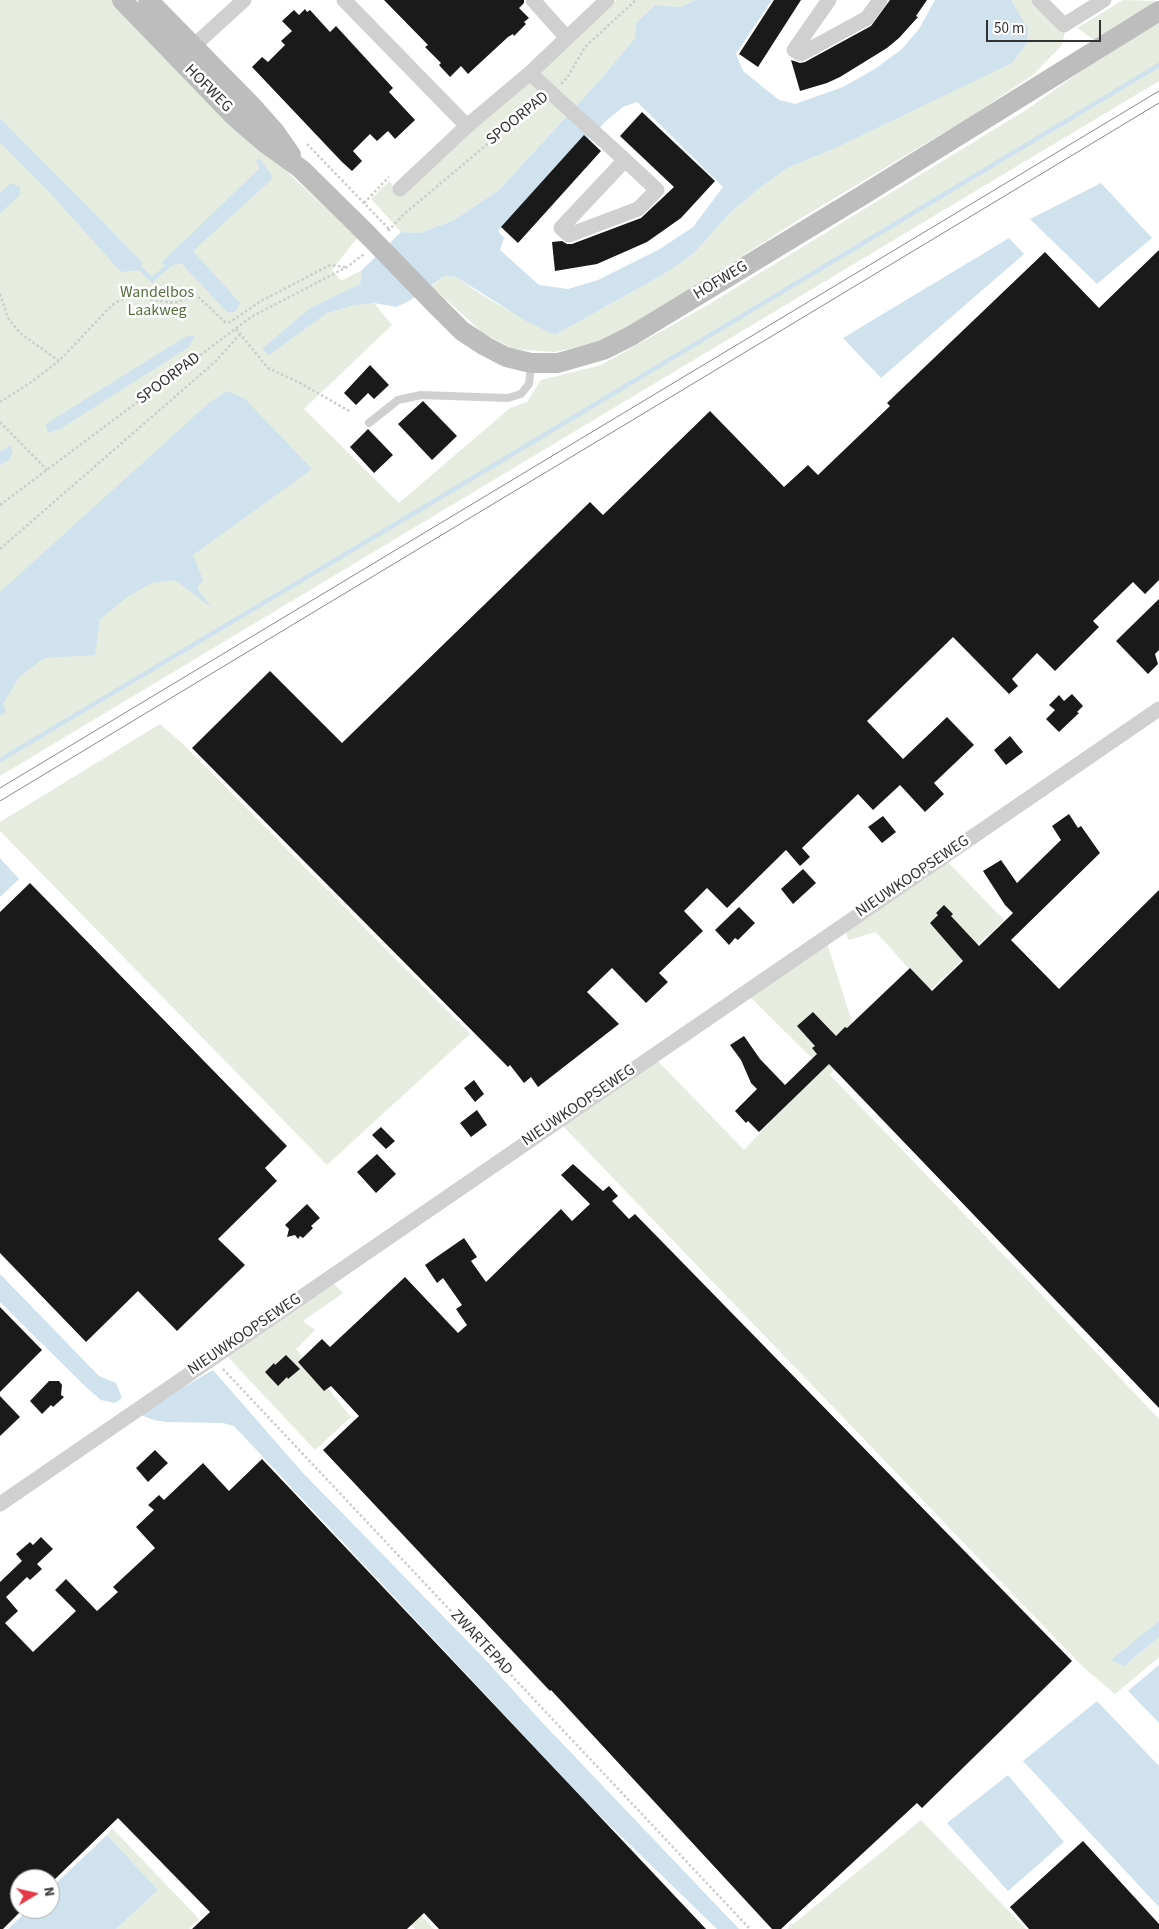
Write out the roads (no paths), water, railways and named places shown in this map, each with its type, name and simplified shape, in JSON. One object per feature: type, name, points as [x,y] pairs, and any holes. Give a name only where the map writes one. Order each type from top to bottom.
[{"type":"main road","name":"HOFWEG","points":[[122,0],[235,116],[266,143],[301,169],[462,331],[506,357],[531,363],[558,363],[582,357],[631,336],[1159,11]]},
{"type":"main road","name":"HOFWEG","points":[[148,0],[275,132],[301,169]]},
{"type":"street","points":[[179,60],[244,0]]},
{"type":"street","points":[[344,0],[468,126]]},
{"type":"street","points":[[532,0],[567,38]]},
{"type":"street","points":[[400,189],[468,126],[530,73],[608,0]]},
{"type":"street","points":[[829,0],[794,50],[801,54],[867,18],[880,0]]},
{"type":"street","points":[[1038,0],[1064,26],[1104,0]]},
{"type":"street","points":[[530,73],[625,160],[657,190],[638,209],[569,236],[561,228],[625,160]]},
{"type":"street","name":"NIEUWKOOPSEWEG","points":[[0,1504],[1159,709]]},
{"type":"lane","points":[[369,423],[398,400],[420,395],[508,398],[521,394],[529,384],[531,363]]},
{"type":"water","points":[[696,0],[772,0],[736,54],[743,71],[779,100],[795,104],[843,87],[875,69],[902,49],[919,29],[935,0],[1011,0],[1028,29],[1027,43],[1012,63],[831,150],[789,167],[761,187],[729,214],[695,252],[669,271],[555,335],[528,322],[456,277],[444,276],[409,301],[396,307],[374,303],[354,305],[327,313],[269,355],[262,349],[309,309],[360,284],[362,270],[401,232],[420,233],[454,220],[499,190],[600,80],[635,38],[636,23],[655,5],[681,7]],"holes":[[[637,102],[723,187],[693,227],[660,249],[598,280],[568,289],[539,285],[500,250],[504,238],[498,231],[606,121],[623,107]]]},
{"type":"water","points":[[0,118],[142,262],[139,270],[121,272],[52,195],[0,142]]},
{"type":"water","points":[[259,158],[271,174],[272,179],[193,251],[240,303],[236,311],[228,313],[181,263],[166,267],[162,262],[260,168],[256,161]]},
{"type":"water","points":[[11,183],[20,187],[20,195],[0,213],[0,193]]},
{"type":"water","points":[[1101,183],[1152,238],[1097,284],[1030,219]]},
{"type":"water","points":[[1009,238],[1024,254],[881,378],[843,338]]},
{"type":"water","points":[[195,335],[189,347],[60,429],[48,433],[46,424],[185,337]]},
{"type":"water","points":[[227,391],[245,399],[312,469],[193,555],[203,580],[197,588],[212,608],[175,580],[152,583],[127,597],[100,619],[95,655],[44,658],[19,677],[3,704],[6,712],[0,716],[0,592],[209,403]]},
{"type":"water","points":[[10,445],[13,452],[9,460],[0,465],[0,452]]},
{"type":"water","points":[[0,858],[19,879],[0,897]]},
{"type":"water","points":[[0,1274],[99,1376],[116,1383],[122,1398],[115,1403],[101,1400],[0,1302]]},
{"type":"water","points":[[213,1370],[303,1473],[482,1656],[539,1719],[739,1929],[717,1929],[588,1804],[234,1426],[223,1423],[166,1422],[138,1414]]},
{"type":"water","points":[[1159,1621],[1159,1637],[1129,1662],[1124,1666],[1111,1660]]},
{"type":"water","points":[[1159,1665],[1159,1723],[1128,1691]]},
{"type":"water","points":[[1097,1701],[1159,1766],[1159,1907],[1023,1761]]},
{"type":"water","points":[[1008,1775],[1064,1842],[1008,1891],[947,1823]]},
{"type":"water","points":[[107,1835],[158,1890],[116,1929],[8,1929],[18,1919],[60,1919],[60,1880]]},
{"type":"waterway","points":[[0,760],[1159,65]]},
{"type":"waterway","points":[[137,265],[152,280],[169,265]]},
{"type":"tram line","points":[[0,788],[1159,91]]},
{"type":"tram line","points":[[0,801],[1159,103]]},
{"type":"park label","name":"Wandelbos Laakweg","points":[[157,302]]}]
